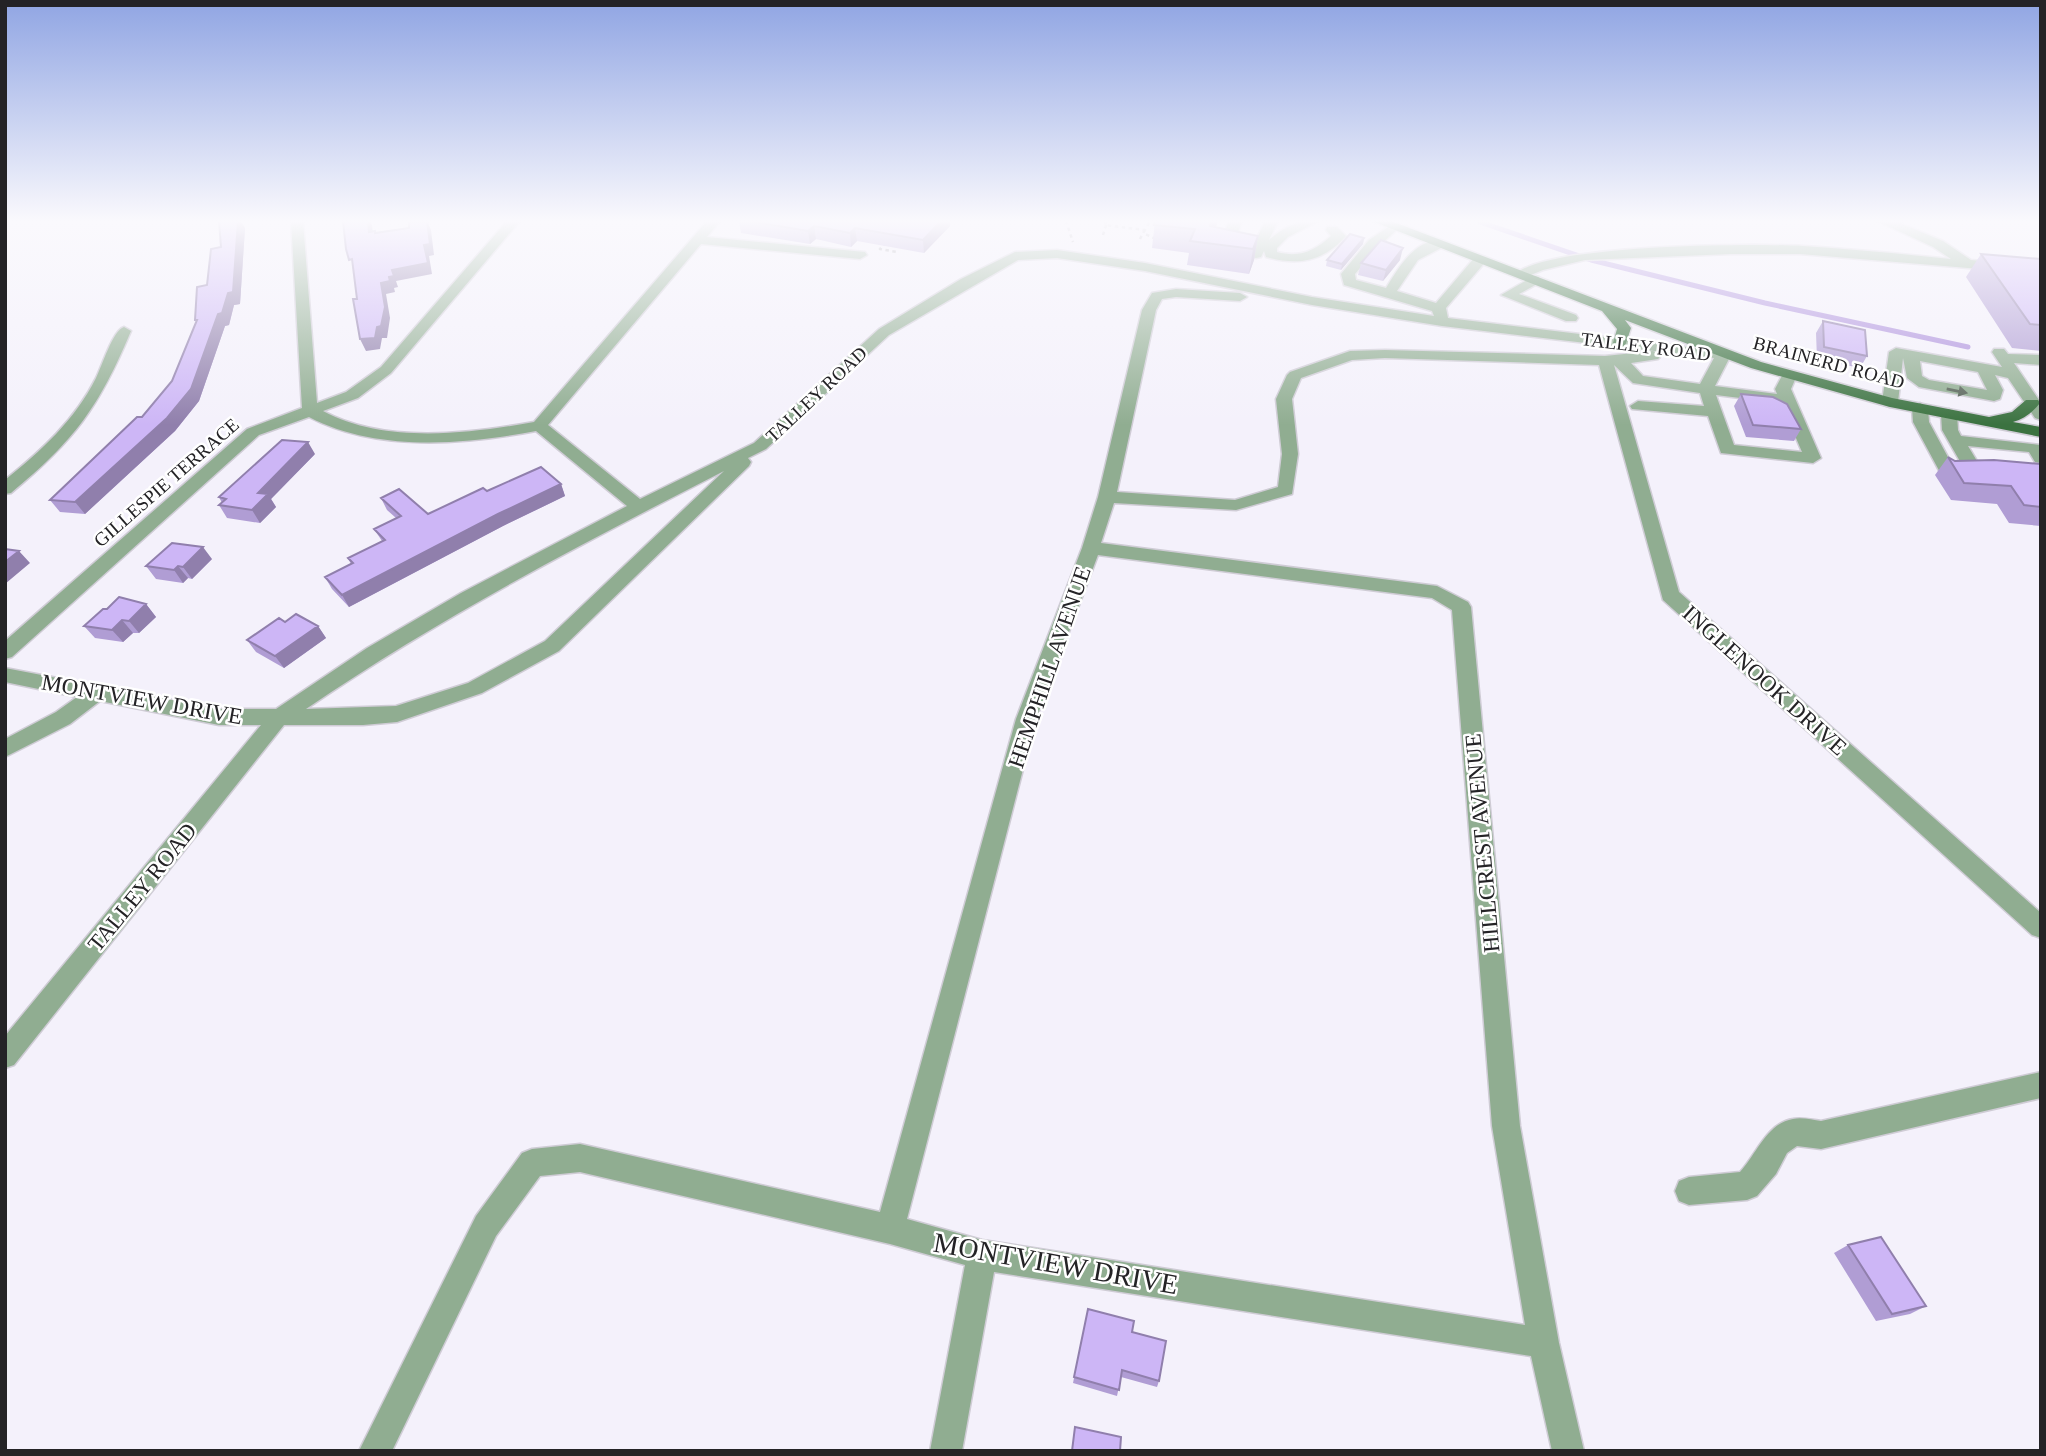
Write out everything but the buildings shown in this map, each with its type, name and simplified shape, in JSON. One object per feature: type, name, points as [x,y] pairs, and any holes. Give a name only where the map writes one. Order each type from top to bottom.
[{"type":"main road","name":"BRAINERD ROAD","points":[[1555,289],[1723,355],[1789,375],[1890,402],[2041,432]]},
{"type":"main road","points":[[1607,309],[1624,328],[1615,354]]},
{"type":"main road","points":[[1982,421],[2017,416],[2037,409]]},
{"type":"street","points":[[302,289],[310,411],[325,421],[405,437],[500,434],[539,426],[656,289]]},
{"type":"street","name":"GILLESPIE TERRACE","points":[[5,652],[253,432],[352,395],[386,370],[456,289]]},
{"type":"street","name":"TALLEY ROAD","points":[[278,718],[397,713],[475,688],[552,646],[760,446],[884,332],[955,289]]},
{"type":"street","name":"TALLEY ROAD","points":[[1253,289],[1312,301],[1441,315],[1615,354],[1723,355]]},
{"type":"street","points":[[1374,289],[1441,315],[1459,289]]},
{"type":"street","points":[[1389,289],[1389,293]]},
{"type":"street","points":[[1515,289],[1508,295],[1570,318]]},
{"type":"street","name":"HEMPHILL AVENUE","points":[[890,1229],[1026,719],[1091,548],[1107,497],[1149,310],[1157,296],[1175,293],[1312,301]]},
{"type":"street","points":[[5,489],[37,463],[73,425],[97,391],[124,331]]},
{"type":"street","points":[[1890,402],[1896,352],[2013,373]]},
{"type":"street","points":[[1107,497],[1236,505],[1286,490],[1290,454],[1284,400],[1295,375],[1350,356],[1615,354],[1638,380],[1788,401]]},
{"type":"street","name":"INGLENOOK DRIVE","points":[[1615,354],[1670,595],[2041,928]]},
{"type":"street","points":[[1723,355],[1706,388],[1727,449],[1813,458],[1783,389],[1789,375]]},
{"type":"street","points":[[1912,355],[1915,378],[1924,384],[1994,396],[1984,368]]},
{"type":"street","points":[[2037,409],[2001,355],[2041,360]]},
{"type":"street","points":[[1638,406],[1714,412]]},
{"type":"street","points":[[1920,408],[1921,422],[1930,443],[1948,472]]},
{"type":"street","points":[[1949,414],[1950,430],[1971,466],[2041,472]]},
{"type":"street","points":[[539,426],[639,507]]},
{"type":"street","points":[[1956,440],[2034,448],[2041,458]]},
{"type":"street","name":"TALLEY ROAD","points":[[5,1056],[278,718],[374,653],[468,597],[760,446]]},
{"type":"street","name":"HILLCREST AVENUE","points":[[1091,548],[1437,592],[1461,607],[1506,1126],[1544,1343],[1568,1451]]},
{"type":"street","name":"MONTVIEW DRIVE","points":[[5,675],[219,717],[278,718]]},
{"type":"street","points":[[5,749],[63,718],[96,693]]},
{"type":"street","points":[[1689,1191],[1746,1186],[1766,1164],[1777,1143],[1794,1132],[1821,1135],[2041,1086]]},
{"type":"street","name":"MONTVIEW DRIVE","points":[[375,1451],[486,1226],[532,1163],[580,1158],[890,1229],[982,1255],[1544,1343]]},
{"type":"street","points":[[946,1451],[982,1255]]},
{"type":"waterway","points":[[1708,289],[1968,347]]}]
